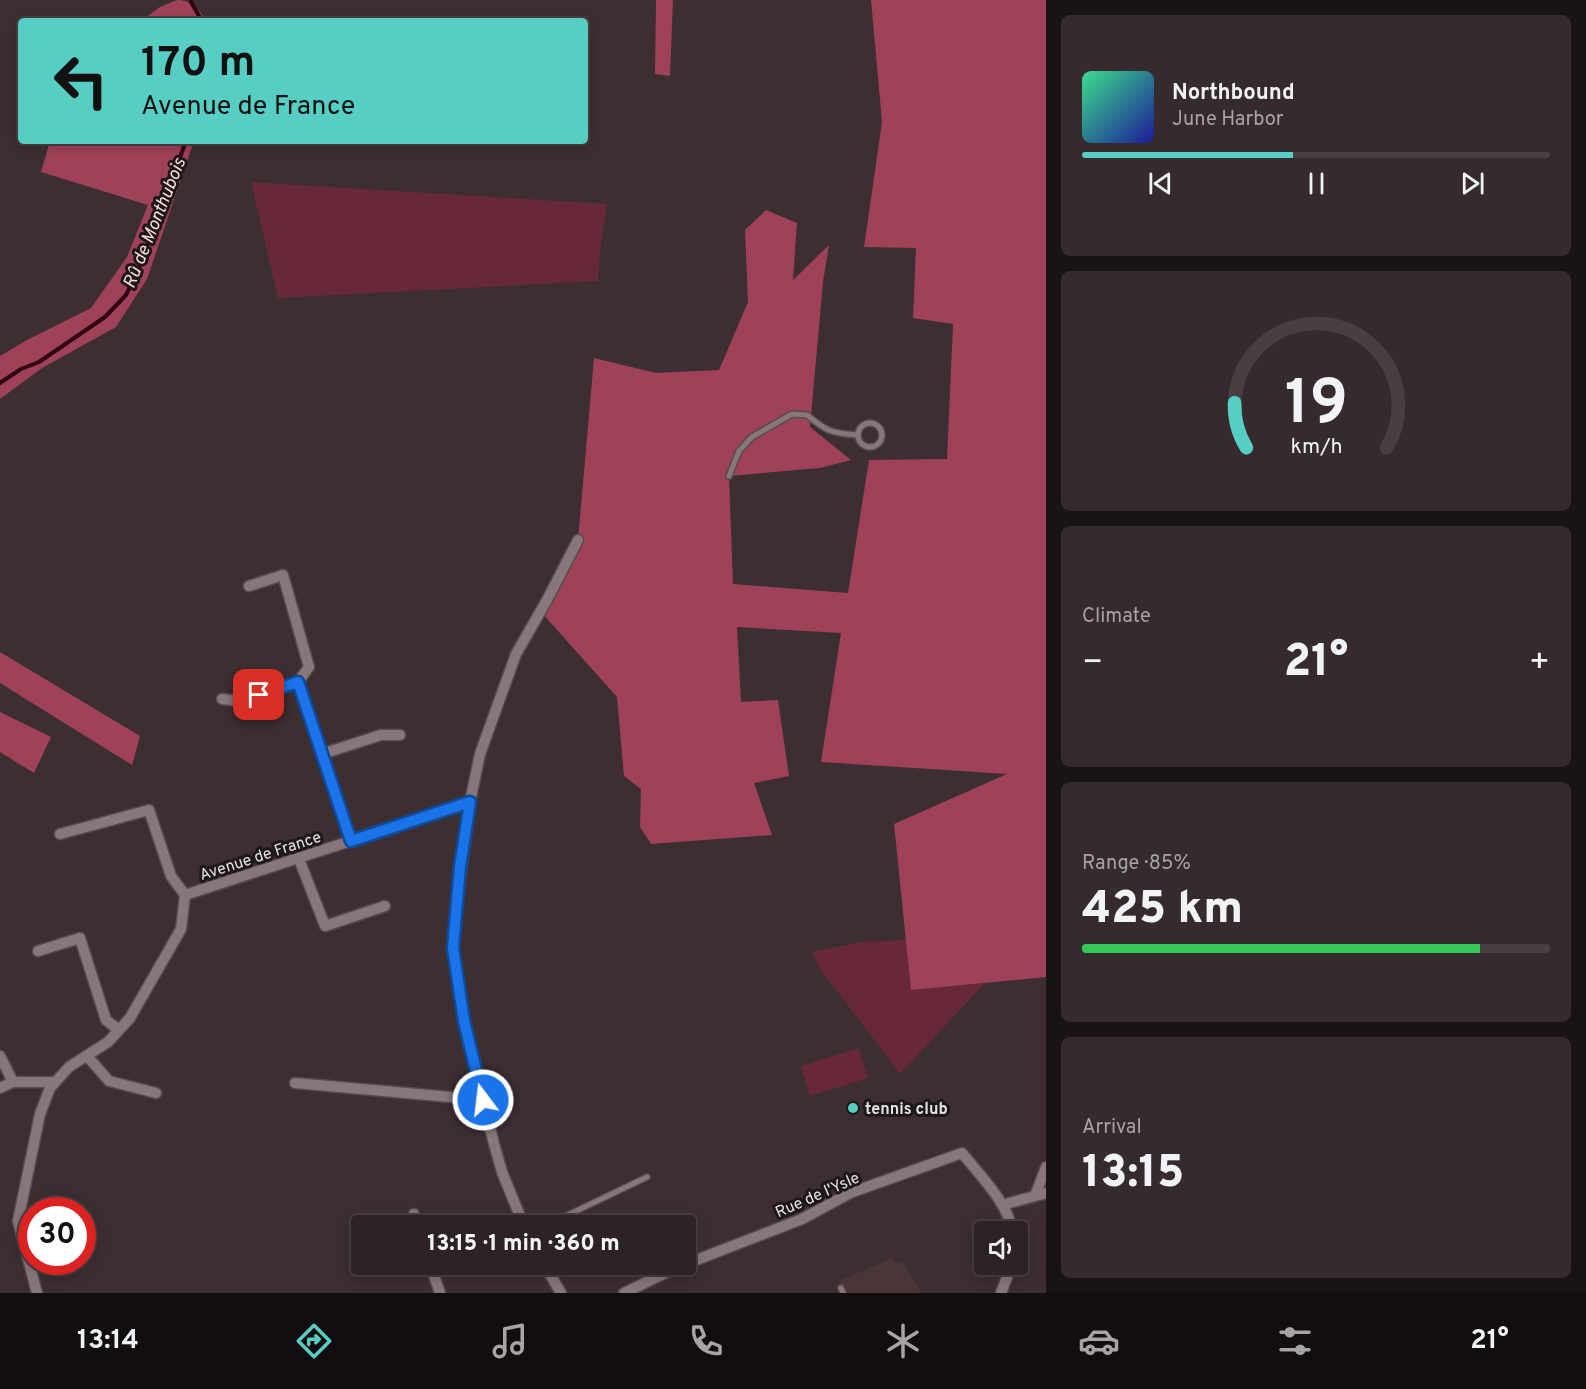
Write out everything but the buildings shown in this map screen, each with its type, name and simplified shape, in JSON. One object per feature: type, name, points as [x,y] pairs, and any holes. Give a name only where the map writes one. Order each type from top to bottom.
[{"type":"street","points":[[520,1215],[502,1172],[464,1021],[453,948],[460,867],[480,754],[516,654],[578,540]]},
{"type":"street","points":[[222,699],[239,701],[298,682],[309,667],[283,575],[249,586]]},
{"type":"street","points":[[298,682],[351,841]]},
{"type":"street","points":[[322,753],[381,735],[400,735]]},
{"type":"street","name":"Avenue de France","points":[[37,1293],[18,1221],[40,1114],[50,1088],[69,1067],[108,1042],[130,1018],[181,929],[185,895],[470,802]]},
{"type":"street","points":[[60,834],[149,810],[171,876],[185,895]]},
{"type":"street","points":[[299,859],[325,926],[385,906]]},
{"type":"street","points":[[38,951],[80,938],[106,1020],[119,1030]]},
{"type":"street","points":[[0,1056],[13,1082]]},
{"type":"street","points":[[87,1056],[110,1081],[156,1093]]},
{"type":"street","points":[[0,1088],[13,1082],[55,1082]]},
{"type":"street","points":[[295,1083],[483,1100]]},
{"type":"street","name":"Rue de l'Ysle","points":[[696,1260],[802,1219],[850,1193],[962,1154],[1002,1205]]},
{"type":"street","points":[[1010,1221],[1002,1205],[1040,1194],[1046,1167]]},
{"type":"street","points":[[434,1275],[440,1293]]},
{"type":"street","points":[[550,1275],[561,1293]]},
{"type":"street","name":"Rue de l'Ysle","points":[[624,1293],[662,1275]]},
{"type":"street","points":[[1001,1293],[1008,1275]]},
{"type":"lane","points":[[729,476],[739,451],[752,437],[792,414],[807,415],[822,428],[838,434],[857,435]]},
{"type":"lane","points":[[872,423],[879,426],[883,434],[879,444],[872,447],[860,444],[857,435],[864,425],[872,423]]},
{"type":"lane","points":[[568,1215],[647,1177]]},
{"type":"shaded area","points":[[177,0],[187,2],[194,6],[204,18],[145,18],[160,7]]},
{"type":"shaded area","points":[[656,0],[673,0],[670,76],[655,74]]},
{"type":"shaded area","points":[[871,0],[1046,0],[1046,977],[911,990],[894,824],[1007,774],[821,762],[841,633],[737,627],[741,702],[778,700],[789,776],[754,783],[772,835],[651,844],[640,827],[641,789],[624,776],[617,697],[541,612],[578,540],[594,358],[656,373],[719,370],[748,302],[745,230],[766,210],[797,223],[793,280],[829,245],[823,282],[810,427],[851,460],[820,468],[729,476],[733,584],[848,593],[869,460],[947,459],[953,324],[913,318],[916,248],[864,247],[882,122]]},
{"type":"shaded area","points":[[49,144],[193,144],[147,279],[116,327],[42,368],[0,399],[0,356],[91,308],[127,257],[148,205],[41,172]]},
{"type":"shaded area","points":[[251,182],[607,204],[598,281],[278,298]]},
{"type":"shaded area","points":[[0,652],[140,736],[132,765],[0,683]]},
{"type":"shaded area","points":[[0,712],[51,737],[34,773],[0,752]]},
{"type":"shaded area","points":[[906,940],[911,990],[985,983],[900,1074],[821,970],[811,952],[861,942]]},
{"type":"shaded area","points":[[859,1048],[868,1078],[810,1096],[801,1066]]},
{"type":"shaded area","points":[[892,1258],[897,1264],[902,1261],[922,1293],[847,1293],[839,1281]]},
{"type":"waterway","name":"Rû de Monthubois","points":[[191,2],[200,18]]},
{"type":"waterway","name":"Rû de Monthubois","points":[[0,383],[21,369],[39,362],[105,317],[126,295],[137,273],[185,144]]},
{"type":"place","name":"tennis club","points":[[853,1108]]},
{"type":"route","points":[[259,695],[298,682],[351,841],[470,802],[460,867],[453,948],[464,1021],[483,1100]]}]
